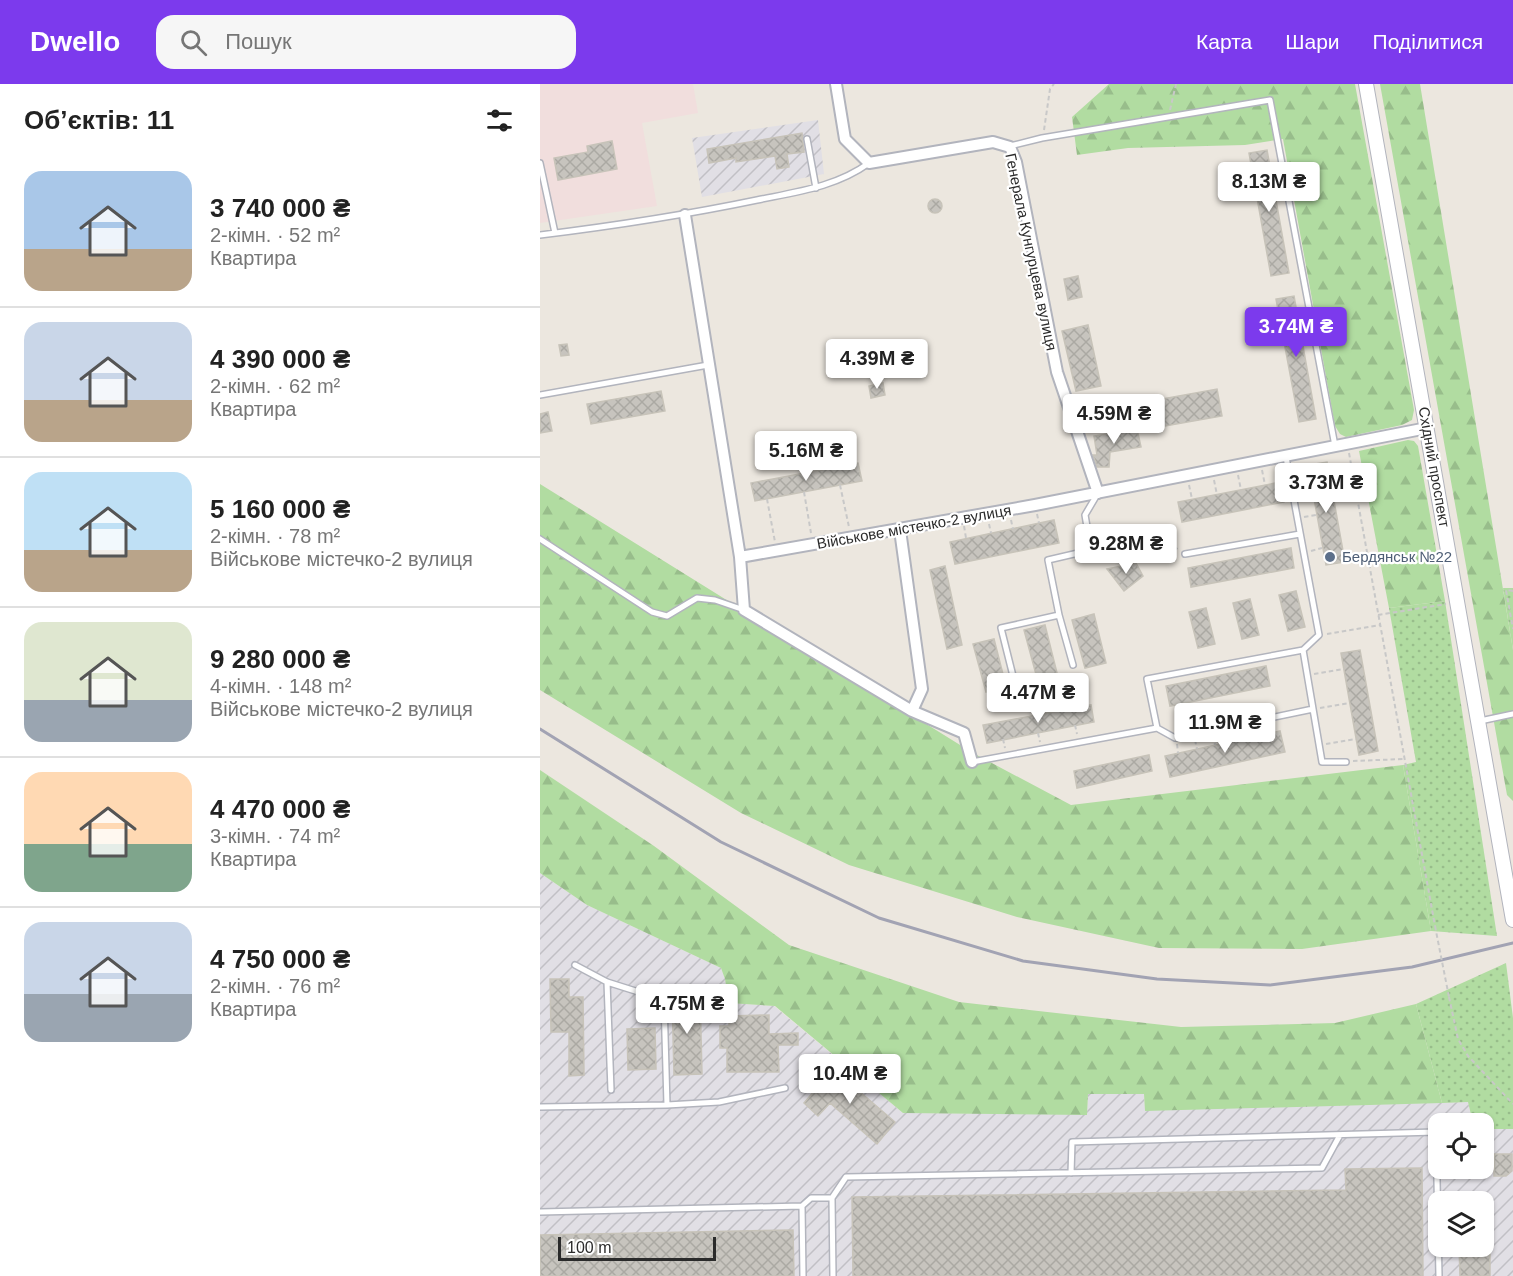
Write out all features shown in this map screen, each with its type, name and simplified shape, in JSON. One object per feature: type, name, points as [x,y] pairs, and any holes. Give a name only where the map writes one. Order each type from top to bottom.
[{"type":"main road","name":"Східний проспект","points":[[1366,84],[1513,920]]},
{"type":"street","points":[[836,84],[845,139],[869,163]]},
{"type":"street","name":"Генерала Кунгурцева вулиця","points":[[869,163],[993,142],[1010,147],[1016,162],[1057,372],[1098,493]]},
{"type":"street","points":[[685,215],[740,557],[744,610],[912,711],[964,733],[972,762]]},
{"type":"street","name":"Військове містечко-2 вулиця","points":[[740,557],[1098,493],[1427,428]]},
{"type":"street","points":[[900,530],[922,689],[912,711]]},
{"type":"lane","points":[[1010,147],[1042,138],[1270,100],[1335,446]]},
{"type":"lane","points":[[807,139],[816,188]]},
{"type":"lane","points":[[540,163],[555,233]]},
{"type":"lane","points":[[540,235],[685,215],[816,188],[852,175],[869,163]]},
{"type":"lane","points":[[540,395],[708,364]]},
{"type":"lane","points":[[1157,728],[1147,679],[1303,650],[1320,635],[1286,457]]},
{"type":"lane","points":[[1073,665],[1059,615],[1048,560],[1091,550],[1085,515],[1098,493]]},
{"type":"lane","points":[[1185,554],[1300,534]]},
{"type":"lane","points":[[540,539],[652,612],[667,616],[697,598],[715,600],[744,610]]},
{"type":"lane","points":[[1014,680],[1001,628],[1059,615]]},
{"type":"lane","points":[[1303,650],[1322,762],[1346,762]]},
{"type":"lane","points":[[972,762],[1157,728],[1175,738],[1313,709]]},
{"type":"lane","points":[[1478,722],[1513,714]]},
{"type":"lane","points":[[574,965],[607,982],[664,1000],[667,1105]]},
{"type":"lane","points":[[607,982],[611,1090]]},
{"type":"lane","points":[[540,1107],[719,1102],[785,1088]]},
{"type":"lane","points":[[1071,1173],[1072,1142],[1436,1132],[1439,1276]]},
{"type":"lane","points":[[833,1276],[832,1198],[846,1177],[1322,1168],[1340,1135]]},
{"type":"lane","points":[[540,1212],[802,1206],[811,1198],[832,1198]]},
{"type":"lane","points":[[802,1206],[803,1276]]},
{"type":"path","points":[[1042,138],[1047,119],[1050,89],[1054,84]]},
{"type":"path","points":[[1168,117],[1176,84]]},
{"type":"path","points":[[1347,444],[1458,1040],[1468,1056],[1513,1104]]},
{"type":"path","points":[[1260,462],[1265,485]]},
{"type":"path","points":[[1236,466],[1241,490]]},
{"type":"path","points":[[1212,471],[1217,495]]},
{"type":"path","points":[[1187,476],[1192,500]]},
{"type":"path","points":[[1291,484],[1310,481]]},
{"type":"path","points":[[840,486],[851,538]]},
{"type":"path","points":[[804,492],[813,545]]},
{"type":"path","points":[[767,499],[776,551]]},
{"type":"path","points":[[1297,518],[1316,515]]},
{"type":"path","points":[[1091,550],[1098,562],[1176,548],[1185,554]]},
{"type":"path","points":[[1304,552],[1323,548]]},
{"type":"path","points":[[1513,591],[1506,590],[1513,628]]},
{"type":"path","points":[[1378,615],[1457,602]]},
{"type":"path","points":[[1320,635],[1380,625]]},
{"type":"path","points":[[1307,676],[1344,669]]},
{"type":"path","points":[[1313,709],[1349,703]]},
{"type":"path","points":[[1319,745],[1356,739]]},
{"type":"path","points":[[1346,762],[1404,759]]},
{"type":"shaded area","points":[[540,84],[693,84],[698,113],[642,123],[657,206],[540,223]]},
{"type":"shaded area","points":[[818,120],[824,174],[702,197],[692,138]]},
{"type":"shaded area","points":[[540,873],[587,905],[721,968],[729,1003],[774,1006],[903,1113],[1087,1114],[1088,1094],[1144,1094],[1145,1110],[1468,1102],[1471,1113],[1428,1113],[1428,1179],[1494,1179],[1494,1129],[1513,1129],[1513,1276],[540,1276]]},
{"type":"green space","points":[[1109,84],[1355,84],[1414,410],[1412,420],[1402,425],[1346,437],[1340,434],[1335,426],[1283,139],[1245,145],[1128,148],[1077,155],[1072,117]]},
{"type":"green space","points":[[1380,84],[1420,84],[1513,650],[1513,801],[1507,795]]},
{"type":"green space","points":[[1408,440],[1414,441],[1418,446],[1445,601],[1389,608],[1359,451]]},
{"type":"green space","points":[[540,484],[973,753],[1071,805],[1403,765],[1431,931],[1302,949],[1159,948],[1017,917],[849,865],[741,813],[540,690]]},
{"type":"green space","points":[[1503,588],[1513,588],[1513,650]]},
{"type":"green space","points":[[1445,601],[1497,936],[1431,931],[1403,765],[1416,762],[1389,608]]},
{"type":"green space","points":[[540,770],[654,846],[789,945],[959,1002],[1181,1027],[1335,1023],[1416,1004],[1442,1103],[1145,1111],[1144,1094],[1088,1094],[1087,1115],[903,1113],[775,1006],[729,1003],[721,968],[587,905],[540,873]]},
{"type":"green space","points":[[1506,963],[1513,1018],[1513,1129],[1494,1129],[1494,1113],[1471,1113],[1468,1102],[1442,1103],[1416,1004]]},
{"type":"building","points":[[802,133],[804,152],[787,154],[789,167],[777,169],[775,156],[736,162],[736,158],[709,163],[707,149]]},
{"type":"building","points":[[612,141],[617,169],[558,180],[554,158],[588,152],[587,146]]},
{"type":"building","points":[[1267,150],[1289,273],[1271,276],[1249,153]]},
{"type":"building","points":[[932,199],[938,199],[942,206],[938,213],[932,213],[928,209],[928,203]]},
{"type":"building","points":[[1078,276],[1082,297],[1068,300],[1064,279]]},
{"type":"building","points":[[1294,296],[1316,419],[1299,422],[1276,299]]},
{"type":"building","points":[[1088,325],[1101,386],[1076,391],[1062,331]]},
{"type":"building","points":[[567,344],[569,355],[561,356],[559,345]]},
{"type":"building","points":[[883,383],[885,395],[871,398],[869,386]]},
{"type":"building","points":[[1217,389],[1222,416],[1160,427],[1156,400]]},
{"type":"building","points":[[661,391],[665,411],[591,424],[587,404]]},
{"type":"building","points":[[548,412],[552,431],[540,433],[540,414]]},
{"type":"building","points":[[1137,429],[1141,447],[1110,452],[1109,467],[1097,467],[1093,455],[1097,455],[1094,436]]},
{"type":"building","points":[[1327,462],[1345,562],[1326,565],[1308,465]]},
{"type":"building","points":[[858,463],[862,481],[755,501],[751,483]]},
{"type":"building","points":[[1281,482],[1284,502],[1182,522],[1178,502]]},
{"type":"building","points":[[1054,520],[1059,543],[955,564],[950,542]]},
{"type":"building","points":[[1291,548],[1294,568],[1191,587],[1188,568]]},
{"type":"building","points":[[1136,563],[1143,576],[1124,591],[1107,569]]},
{"type":"building","points":[[945,566],[962,645],[947,649],[930,570]]},
{"type":"building","points":[[1296,591],[1305,627],[1288,631],[1279,595]]},
{"type":"building","points":[[1250,599],[1259,635],[1242,639],[1233,603]]},
{"type":"building","points":[[1206,608],[1215,644],[1198,648],[1189,612]]},
{"type":"building","points":[[1094,614],[1106,663],[1085,668],[1072,620]]},
{"type":"building","points":[[1045,625],[1057,673],[1037,678],[1024,630]]},
{"type":"building","points":[[994,639],[1006,686],[986,692],[973,644]]},
{"type":"building","points":[[1360,650],[1378,751],[1359,755],[1341,653]]},
{"type":"building","points":[[1266,666],[1270,686],[1170,706],[1166,686]]},
{"type":"building","points":[[1091,705],[1094,722],[987,743],[983,725]]},
{"type":"building","points":[[1280,731],[1285,752],[1170,777],[1165,756]]},
{"type":"building","points":[[1149,755],[1152,771],[1077,788],[1074,771]]},
{"type":"building","points":[[550,979],[569,979],[569,997],[583,997],[584,1075],[569,1076],[569,1032],[551,1032]]},
{"type":"building","points":[[700,995],[702,1074],[674,1075],[672,996]]},
{"type":"building","points":[[769,1015],[769,1034],[798,1033],[798,1045],[778,1045],[779,1072],[727,1072],[727,1048],[720,1048],[720,1026],[729,1026],[729,1016]]},
{"type":"building","points":[[655,1028],[656,1069],[628,1070],[627,1029]]},
{"type":"building","points":[[831,1067],[895,1122],[877,1144],[830,1103],[818,1116],[804,1103]]},
{"type":"building","points":[[1494,1154],[1512,1154],[1512,1171],[1506,1176],[1494,1176]]},
{"type":"building","points":[[1422,1168],[1423,1276],[853,1276],[852,1197],[1346,1190],[1345,1169]]},
{"type":"building","points":[[793,1230],[794,1276],[540,1276],[540,1235]]},
{"type":"building","points":[[1459,1257],[1490,1257],[1490,1276],[1460,1276]]},
{"type":"railway","points":[[540,729],[721,842],[879,918],[1023,961],[1157,979],[1270,985],[1412,967],[1513,943]]},
{"type":"place","name":"Бердянськ №22","points":[[1330,557]]}]
